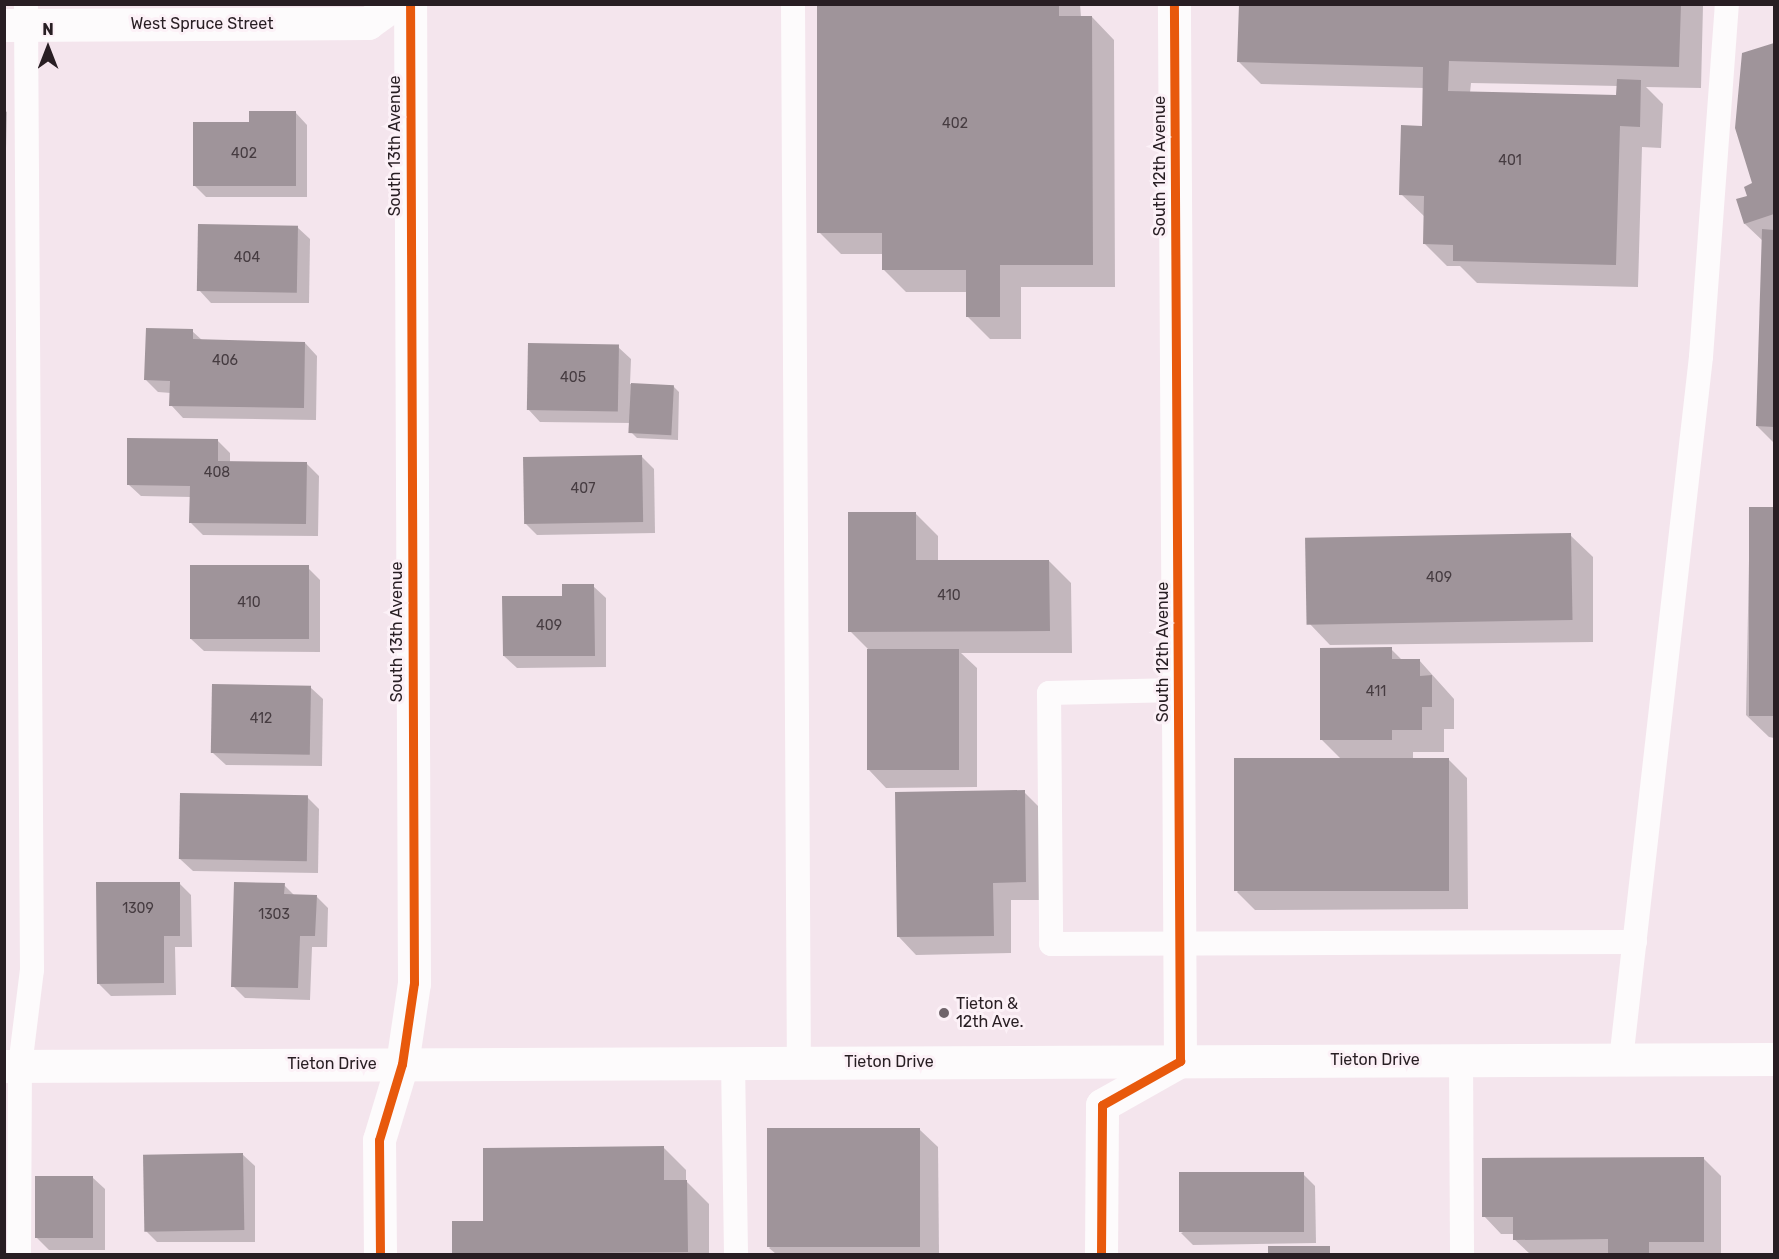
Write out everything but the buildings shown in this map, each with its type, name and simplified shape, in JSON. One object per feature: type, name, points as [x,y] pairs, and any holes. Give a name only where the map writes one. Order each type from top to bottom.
[{"type":"street","name":"West Spruce Street","points":[[19,18],[368,23],[394,4]]},
{"type":"street","name":"South 13th Avenue","points":[[380,1254],[380,1140],[402,1064],[414,983],[410,4]]},
{"type":"street","name":"South 12th Avenue","points":[[1174,4],[1180,1061]]},
{"type":"street","name":"Tieton Drive","points":[[12,1066],[1774,1059]]},
{"type":"street","points":[[1101,1254],[1102,1105],[1180,1061]]},
{"type":"lane","points":[[793,4],[799,1062]]},
{"type":"lane","points":[[1622,1060],[1701,357],[1727,4]]},
{"type":"lane","points":[[19,18],[32,970],[12,1066],[19,1254]]},
{"type":"lane","points":[[1178,690],[1049,693],[1051,944],[1635,942]]},
{"type":"lane","points":[[1461,1060],[1462,1254]]},
{"type":"lane","points":[[733,1062],[736,1254]]},
{"type":"cycle path","points":[[380,1254],[379,1140],[402,1064],[414,983],[410,4]]},
{"type":"cycle path","points":[[1101,1254],[1102,1105],[1180,1061],[1174,4]]},
{"type":"place","name":"Tieton & 12th Ave.","points":[[944,1013]]}]
